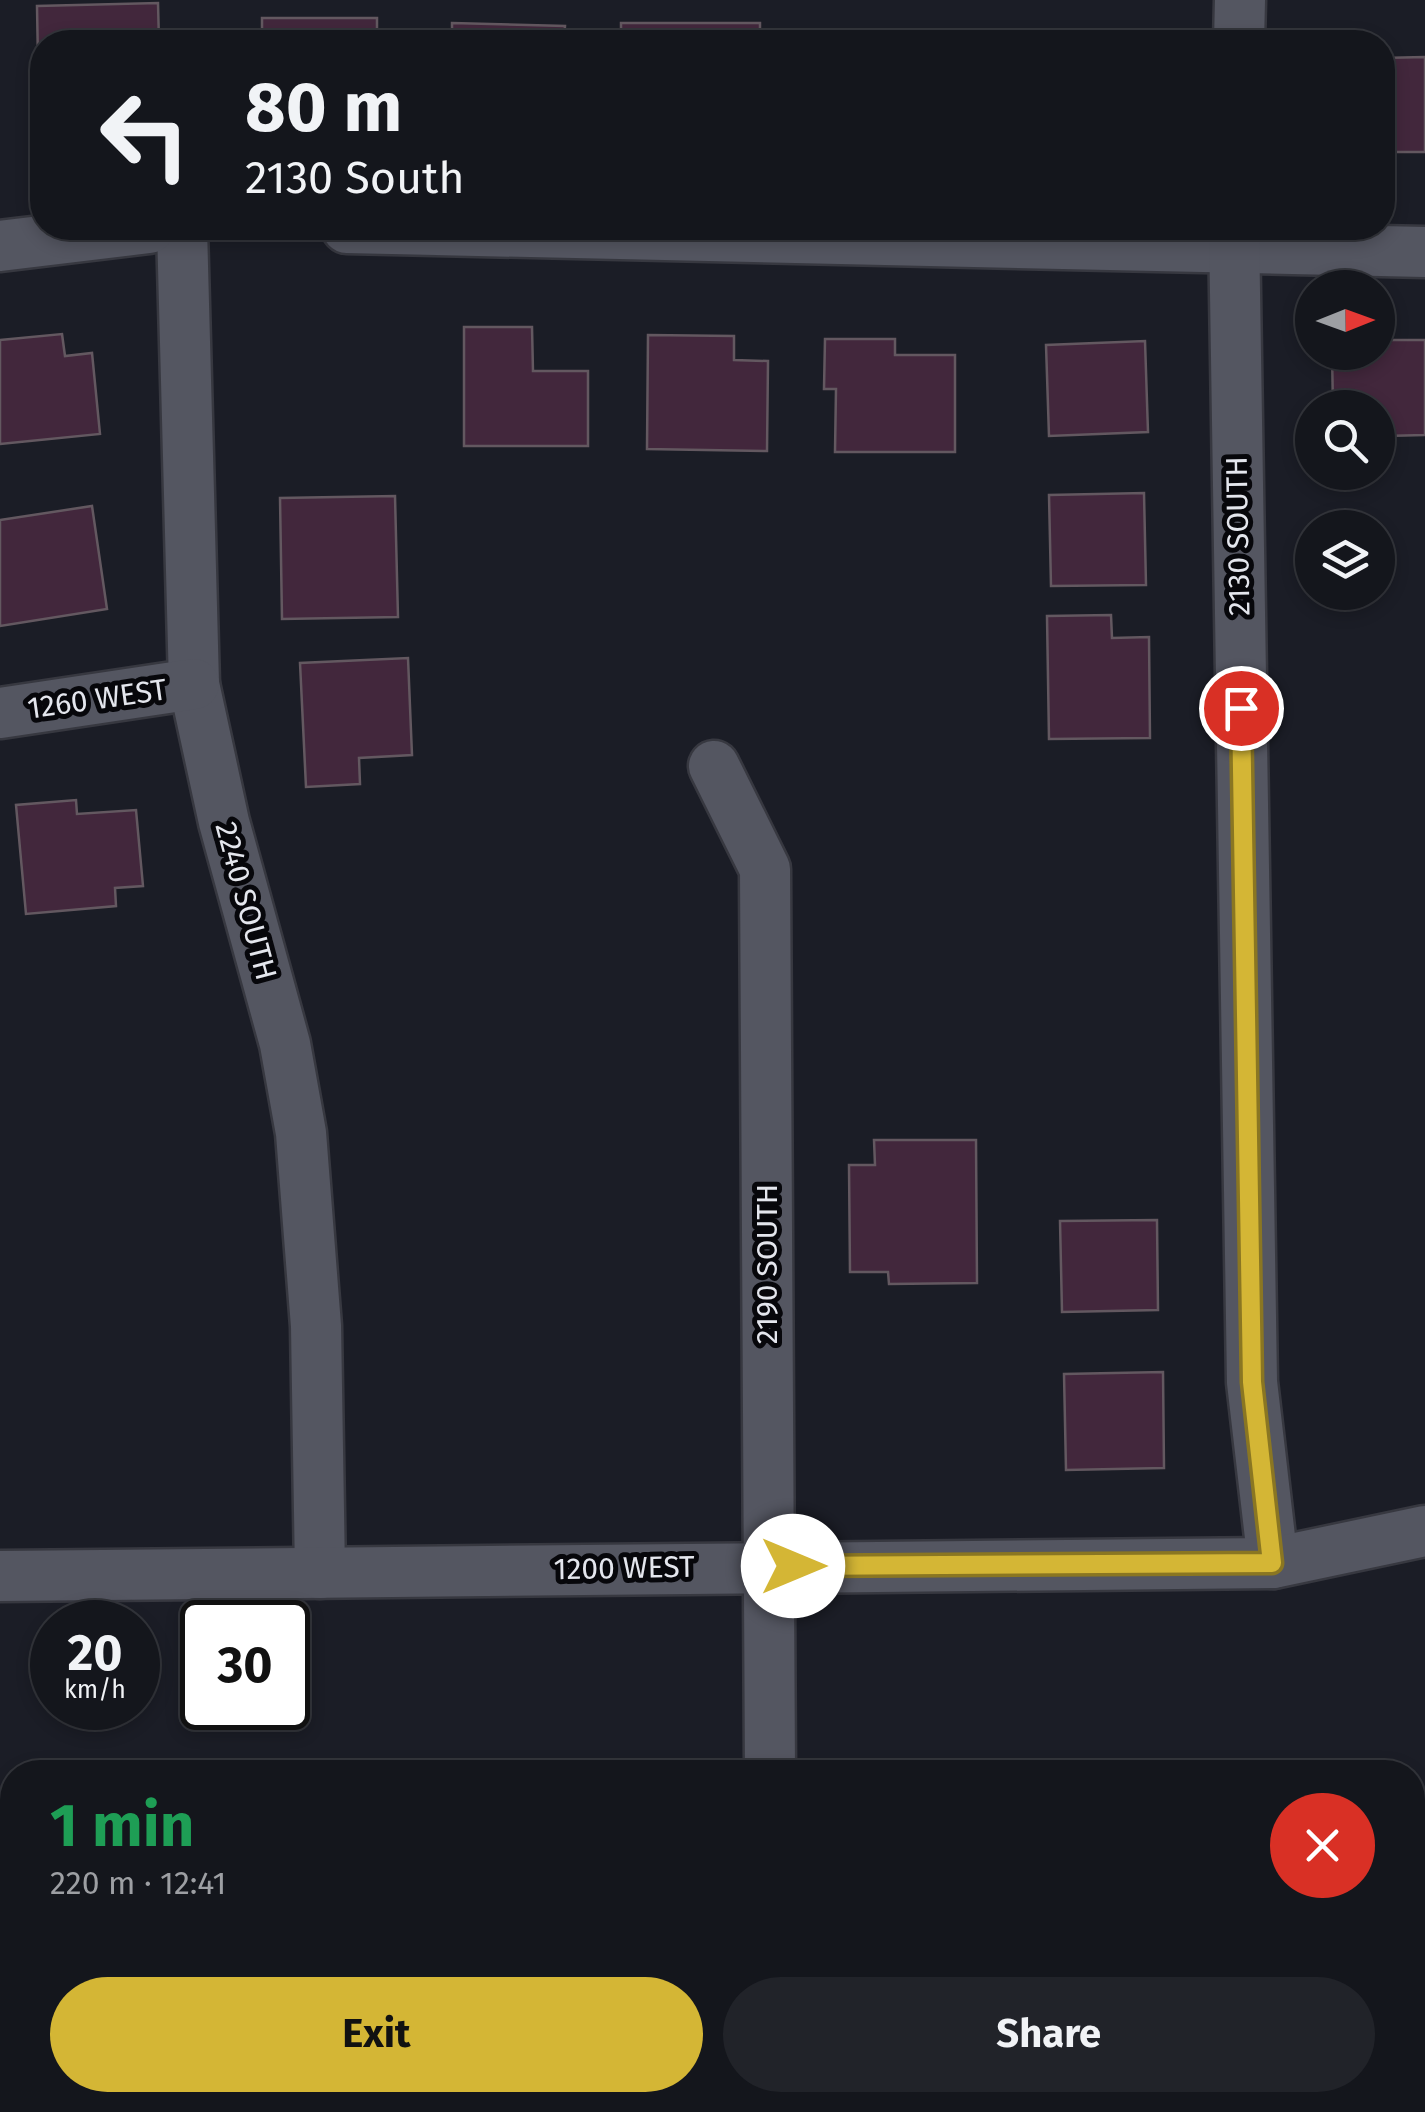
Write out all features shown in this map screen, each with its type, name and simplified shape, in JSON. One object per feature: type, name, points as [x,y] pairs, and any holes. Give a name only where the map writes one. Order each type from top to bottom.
[{"type":"street","points":[[1239,30],[1240,0]]},
{"type":"street","points":[[0,246],[50,240]]},
{"type":"street","name":"2240 SOUTH","points":[[182,240],[194,684],[224,822],[285,1044],[301,1133],[315,1308],[320,1573]]},
{"type":"street","name":"2130 SOUTH","points":[[1234,240],[1252,1382],[1272,1563]]},
{"type":"street","points":[[1261,240],[1425,252]]},
{"type":"street","name":"1260 WEST","points":[[0,713],[194,684]]},
{"type":"street","name":"2190 SOUTH","points":[[714,766],[764,869],[770,1760]]},
{"type":"street","name":"1200 WEST","points":[[0,1576],[768,1565],[1272,1563],[1425,1532]]},
{"type":"building","points":[[158,3],[159,30],[37,30],[37,6]]},
{"type":"building","points":[[262,18],[377,18],[377,30],[262,30]]},
{"type":"building","points":[[452,23],[565,26],[565,30],[452,30]]},
{"type":"building","points":[[621,23],[760,23],[760,30],[621,30]]},
{"type":"building","points":[[1425,57],[1425,152],[1395,152],[1395,58]]},
{"type":"building","points":[[464,327],[532,327],[533,371],[588,371],[588,446],[464,446]]},
{"type":"building","points":[[62,334],[65,356],[92,353],[100,434],[0,444],[0,340]]},
{"type":"building","points":[[648,335],[734,336],[734,360],[768,361],[767,451],[647,449]]},
{"type":"building","points":[[825,339],[895,339],[895,355],[955,355],[955,452],[835,452],[836,389],[824,389]]},
{"type":"building","points":[[1395,340],[1425,340],[1425,435],[1395,436],[1395,390],[1333,390],[1332,370],[1395,370]]},
{"type":"building","points":[[1145,341],[1148,432],[1049,436],[1046,345]]},
{"type":"building","points":[[1144,493],[1146,585],[1051,586],[1049,495]]},
{"type":"building","points":[[395,496],[398,617],[282,619],[280,498]]},
{"type":"building","points":[[92,506],[107,609],[0,626],[0,520]]},
{"type":"building","points":[[1111,615],[1112,638],[1149,637],[1150,738],[1049,739],[1047,616]]},
{"type":"building","points":[[408,658],[412,755],[359,758],[360,784],[306,787],[300,663]]},
{"type":"building","points":[[76,800],[77,814],[136,810],[143,886],[115,888],[116,906],[26,914],[16,805]]},
{"type":"building","points":[[874,1140],[976,1140],[977,1283],[889,1284],[888,1272],[850,1272],[849,1165],[875,1165]]},
{"type":"building","points":[[1157,1220],[1158,1310],[1062,1312],[1060,1221]]},
{"type":"building","points":[[1163,1372],[1164,1468],[1066,1470],[1064,1374]]},
{"type":"route","points":[[793,1566],[1272,1563],[1252,1382],[1241,708]]}]
